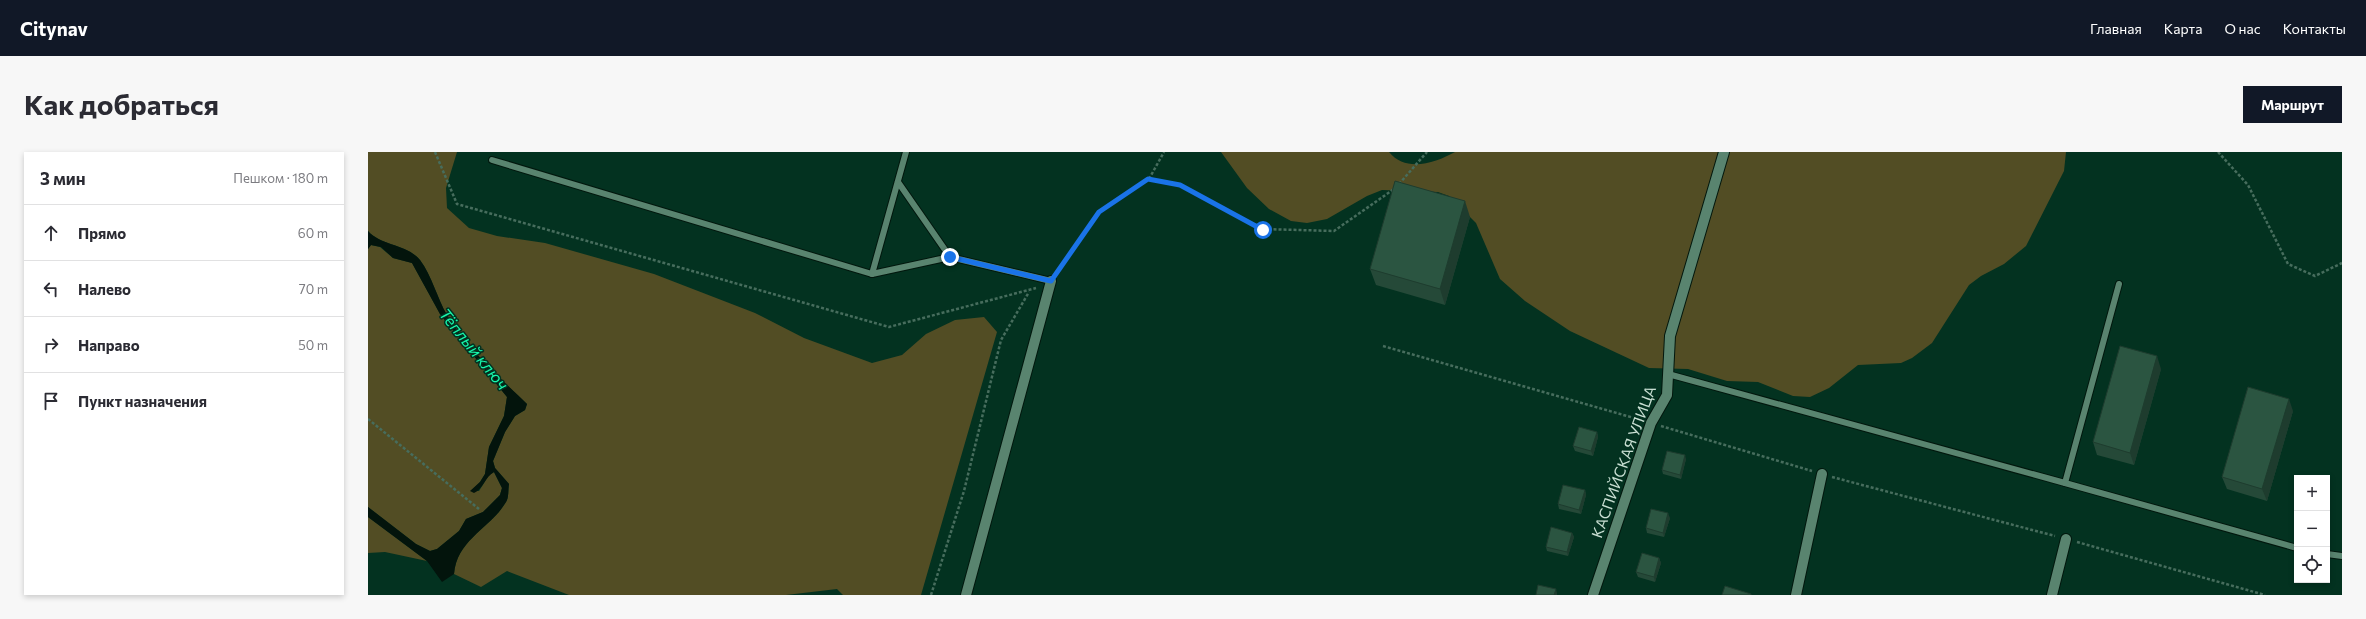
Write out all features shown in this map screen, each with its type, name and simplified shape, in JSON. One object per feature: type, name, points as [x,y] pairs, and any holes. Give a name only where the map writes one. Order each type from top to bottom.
[{"type":"street","name":"КАСПИЙСКАЯ УЛИЦА","points":[[1593,595],[1651,423],[1667,395],[1670,336],[1724,152]]},
{"type":"street","points":[[966,595],[1051,281]]},
{"type":"street","points":[[1796,595],[1822,474]]},
{"type":"street","points":[[2052,595],[2066,539]]},
{"type":"lane","points":[[872,274],[906,152]]},
{"type":"lane","points":[[492,160],[872,274],[950,257],[1051,281]]},
{"type":"lane","points":[[898,182],[950,257]]},
{"type":"lane","points":[[2065,483],[2119,284]]},
{"type":"lane","points":[[1668,374],[2294,547]]},
{"type":"lane","points":[[2330,554],[2342,556]]},
{"type":"path","points":[[435,152],[457,204],[889,327],[1029,291],[1051,281],[1099,212],[1148,179],[1164,152]]},
{"type":"path","points":[[1148,179],[1180,185],[1263,230],[1334,231],[1394,189],[1428,152]]},
{"type":"path","points":[[2218,152],[2248,185],[2288,264],[2315,276],[2342,263]]},
{"type":"path","points":[[931,595],[964,491],[1001,340],[1029,291]]},
{"type":"path","points":[[368,419],[479,509]]},
{"type":"shaded area","points":[[368,152],[457,152],[446,188],[447,208],[469,228],[497,236],[545,243],[654,274],[755,313],[804,338],[872,363],[902,355],[926,334],[955,320],[984,317],[997,332],[921,595],[843,595],[837,589],[786,595],[569,595],[507,571],[481,587],[454,574],[456,562],[461,552],[475,535],[492,520],[507,500],[509,484],[495,468],[493,461],[505,432],[515,416],[525,410],[527,404],[484,362],[454,327],[443,308],[428,273],[420,260],[408,251],[380,240],[368,231]]},
{"type":"shaded area","points":[[1221,152],[1389,152],[1404,162],[1421,164],[1439,160],[1455,152],[2066,152],[2064,171],[2026,246],[2004,264],[1981,276],[1969,285],[1932,343],[1912,358],[1901,363],[1858,365],[1829,388],[1810,397],[1793,396],[1758,382],[1727,381],[1688,369],[1649,368],[1570,331],[1525,301],[1500,279],[1476,223],[1449,196],[1438,192],[1382,190],[1367,196],[1327,219],[1307,223],[1291,221],[1269,209],[1247,188]]},
{"type":"shaded area","points":[[368,231],[380,240],[408,251],[420,260],[428,273],[443,308],[463,338],[484,362],[527,404],[525,410],[515,416],[505,432],[493,461],[495,468],[509,484],[507,500],[492,520],[475,535],[461,552],[456,562],[454,574],[442,582],[427,561],[368,517],[368,507],[416,544],[430,551],[437,549],[459,531],[466,519],[483,512],[500,495],[502,488],[494,472],[477,491],[474,493],[470,491],[480,482],[485,474],[489,447],[504,416],[507,397],[440,314],[412,263],[393,258],[381,247],[371,245],[368,249]]},
{"type":"shaded area","points":[[371,245],[380,247],[393,258],[412,263],[440,314],[507,397],[504,416],[489,447],[485,474],[480,482],[471,491],[479,491],[489,475],[494,472],[502,488],[500,495],[483,512],[466,519],[459,531],[437,549],[430,551],[416,544],[368,507],[368,249]]},
{"type":"shaded area","points":[[368,517],[427,561],[385,552],[368,553]]},
{"type":"building","points":[[1395,181],[1465,201],[1440,289],[1370,269]]},
{"type":"building","points":[[2120,346],[2157,356],[2130,453],[2093,442]]},
{"type":"building","points":[[2248,387],[2289,399],[2262,489],[2222,477]]},
{"type":"building","points":[[1579,427],[1597,432],[1591,451],[1573,446]]},
{"type":"building","points":[[1667,451],[1685,455],[1680,475],[1662,470]]},
{"type":"building","points":[[1563,485],[1585,490],[1579,510],[1558,504]]},
{"type":"building","points":[[1651,509],[1668,513],[1663,533],[1646,528]]},
{"type":"building","points":[[1551,527],[1572,533],[1567,552],[1546,547]]},
{"type":"building","points":[[1642,553],[1659,558],[1654,577],[1636,572]]},
{"type":"building","points":[[1538,585],[1556,589],[1554,595],[1536,595]]},
{"type":"building","points":[[1725,586],[1751,594],[1751,595],[1722,595]]},
{"type":"route","points":[[950,257],[1051,281],[1099,212],[1148,179],[1180,185],[1263,230]]},
{"type":"water label","name":"Тёплый ключ","points":[[474,349]]}]
